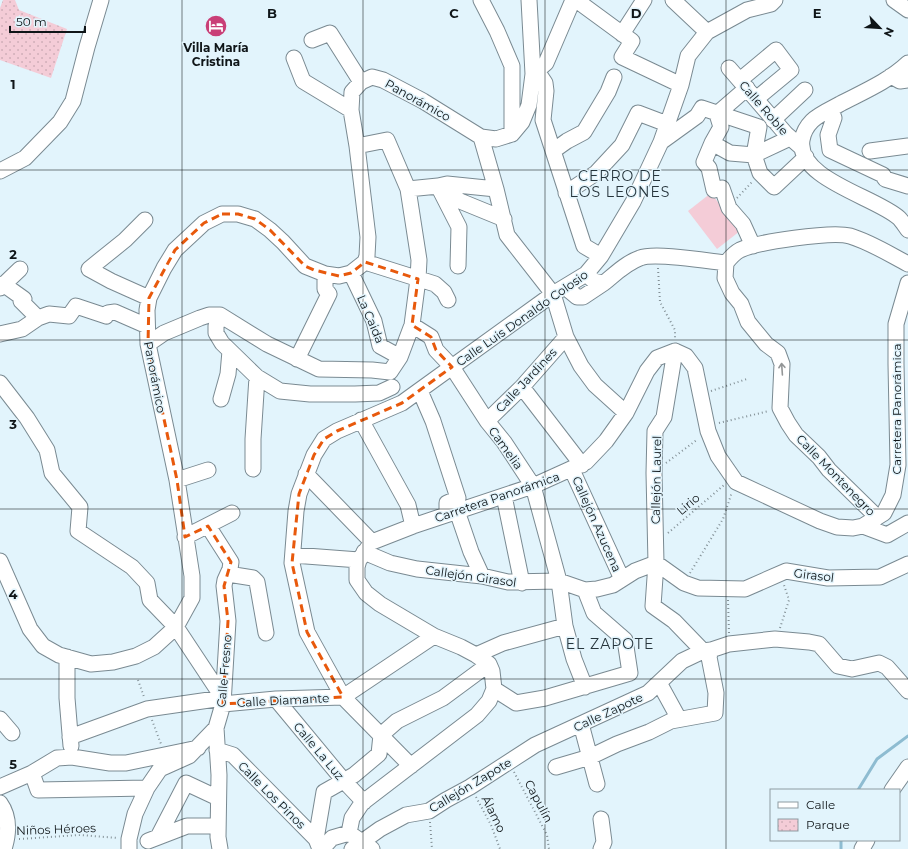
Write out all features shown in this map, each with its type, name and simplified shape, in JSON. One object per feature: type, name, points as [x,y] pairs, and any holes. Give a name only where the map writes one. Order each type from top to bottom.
[{"type":"street","points":[[0,171],[25,158],[60,122],[73,102],[101,0]]},
{"type":"street","points":[[481,0],[497,31],[512,66],[512,134]]},
{"type":"street","points":[[530,0],[533,74],[529,105],[522,122],[512,134],[496,139],[481,137],[504,219],[507,235],[559,290],[577,297],[583,297],[624,267],[641,257],[657,256],[726,263]]},
{"type":"street","points":[[533,74],[546,63],[574,0],[632,41],[622,57],[681,85]]},
{"type":"street","points":[[622,34],[644,0]]},
{"type":"street","name":"Calle Luis Donaldo Colosio","points":[[411,766],[343,697],[307,632],[292,563],[299,494],[314,455],[324,439],[337,431],[402,403],[559,290],[586,274],[601,256],[634,202],[661,142],[681,85],[688,56],[707,32],[747,10],[771,4],[775,0]]},
{"type":"street","points":[[894,0],[908,10]]},
{"type":"street","points":[[675,1],[707,32]]},
{"type":"street","points":[[312,40],[330,32],[361,82],[352,92],[351,110],[357,146],[368,238],[367,256],[365,262],[351,273]]},
{"type":"street","points":[[717,114],[748,89],[791,70],[776,50],[748,89]]},
{"type":"street","points":[[294,58],[303,80],[351,110]]},
{"type":"street","points":[[661,142],[697,116],[702,108],[759,127],[754,155],[760,173],[774,187],[799,147],[803,134],[811,121],[891,76],[908,63]]},
{"type":"street","name":"Calle Roble","points":[[729,68],[773,120],[799,147]]},
{"type":"street","points":[[533,74],[541,77],[545,83],[546,91],[543,120],[584,246],[601,256]]},
{"type":"street","points":[[891,76],[900,81],[908,80]]},
{"type":"street","name":"Panorámico","points":[[361,82],[372,77],[383,80],[423,101],[481,137]]},
{"type":"street","points":[[553,152],[567,141],[584,132],[608,92],[614,77]]},
{"type":"street","points":[[773,120],[805,90]]},
{"type":"street","points":[[529,105],[545,108]]},
{"type":"street","points":[[831,109],[834,118],[828,135],[830,150],[883,175],[885,179],[908,186]]},
{"type":"street","points":[[566,193],[596,173],[622,145],[638,113],[667,124]]},
{"type":"street","points":[[717,114],[721,127],[704,162],[708,168],[714,190],[722,188],[729,208],[742,224],[753,246]]},
{"type":"street","points":[[357,146],[387,140],[408,189],[419,260],[412,325],[400,356],[390,372],[392,387],[402,403]]},
{"type":"street","points":[[712,143],[730,153],[754,155],[799,147]]},
{"type":"street","points":[[870,151],[908,146]]},
{"type":"street","points":[[799,147],[818,172],[899,218],[908,230]]},
{"type":"street","points":[[408,189],[447,184],[496,189]]},
{"type":"street","points":[[438,186],[460,201],[504,219]]},
{"type":"street","points":[[438,186],[459,227],[458,266]]},
{"type":"street","name":"Panorámico","points":[[0,561],[30,628],[43,646],[59,655],[91,664],[113,662],[136,656],[154,647],[176,627],[192,598],[192,576],[177,480],[148,344],[147,310],[149,298],[164,268],[174,250],[204,223],[222,214],[238,214],[255,219],[279,238],[305,266],[325,274],[339,276],[351,273]]},
{"type":"street","points":[[145,220],[126,240],[89,269],[110,281],[149,298]]},
{"type":"street","points":[[780,408],[782,364],[778,353],[766,344],[748,322],[741,304],[732,293],[725,278],[726,263],[732,256],[740,250],[786,239],[838,235],[849,236],[875,247],[908,264]]},
{"type":"street","points":[[365,262],[435,284],[444,292],[448,300]]},
{"type":"street","points":[[20,269],[2,286],[24,299],[21,301],[38,318]]},
{"type":"street","name":"La Caida","points":[[351,273],[374,321],[380,346],[400,356]]},
{"type":"street","points":[[297,359],[329,294],[325,289],[325,274]]},
{"type":"street","points":[[586,274],[594,281],[604,283]]},
{"type":"street","name":"Carretera Panorámica","points":[[734,480],[820,521],[837,527],[853,528],[863,526],[884,513],[893,495],[898,465],[896,324],[904,306],[908,282]]},
{"type":"street","points":[[559,290],[566,337],[581,366],[595,385],[626,413]]},
{"type":"street","points":[[0,334],[22,329],[38,318],[49,314],[69,316],[76,306],[106,316],[108,313],[115,312],[147,326]]},
{"type":"street","points":[[148,344],[164,333],[200,318],[209,315],[220,315],[268,344],[320,369],[372,370],[390,372]]},
{"type":"street","points":[[220,315],[216,326],[216,333],[226,347],[257,377],[280,391],[310,394],[349,395],[379,393],[392,387]]},
{"type":"street","points":[[221,399],[228,374],[226,347],[237,325]]},
{"type":"street","name":"Camelia","points":[[412,325],[431,337],[436,350],[452,367],[486,421],[504,442],[533,486],[559,581],[565,626],[574,659],[585,687]]},
{"type":"street","name":"Calle Jardines","points":[[486,421],[522,388],[566,337]]},
{"type":"street","points":[[675,351],[686,356],[695,368],[700,392],[712,427],[718,456],[734,480]]},
{"type":"street","name":"Carretera Panorámica","points":[[365,551],[413,526],[533,486],[586,462],[606,441],[626,413],[650,367],[658,358],[675,351]]},
{"type":"street","name":"Callejón Laurel","points":[[656,563],[654,473],[655,432],[664,417],[675,351]]},
{"type":"street","points":[[253,469],[253,439],[257,377]]},
{"type":"street","points":[[0,383],[27,418],[47,450],[52,473],[80,507],[78,531],[132,567],[147,583],[150,600],[176,627],[223,701]]},
{"type":"street","name":"Callejón Azucena","points":[[522,388],[577,467],[622,579]]},
{"type":"street","points":[[420,391],[433,421],[458,498],[447,503],[482,576]]},
{"type":"street","name":"Calle Montenegro","points":[[780,408],[796,435],[819,457],[828,470],[877,517]]},
{"type":"street","points":[[361,420],[408,505],[413,526]]},
{"type":"street","points":[[177,480],[208,470]]},
{"type":"street","points":[[306,474],[365,551]]},
{"type":"street","points":[[504,496],[522,583]]},
{"type":"street","points":[[185,537],[232,513]]},
{"type":"street","points":[[863,526],[887,535],[908,523]]},
{"type":"street","name":"Calle Fresno","points":[[208,526],[230,562],[230,569],[224,580],[228,621],[223,701],[216,728],[219,775],[218,837],[220,849]]},
{"type":"street","points":[[294,555],[365,551]]},
{"type":"street","points":[[349,833],[352,818],[364,802],[476,716],[489,700],[494,689],[492,671],[482,659],[461,647],[434,636],[380,604],[366,593],[357,580],[357,567],[365,551]]},
{"type":"street","name":"Callejón Girasol","points":[[365,551],[390,563],[417,569],[482,576],[508,582],[522,583],[559,581],[585,590],[613,585],[635,571],[656,563]]},
{"type":"street","points":[[556,767],[590,757],[617,744],[650,732],[671,721],[715,713],[716,693],[707,650],[674,621],[653,606],[656,563]]},
{"type":"street","name":"Girasol","points":[[656,563],[684,583],[698,588],[745,589],[786,571],[828,578],[880,577],[908,564]]},
{"type":"street","points":[[228,574],[253,578],[257,582],[266,633]]},
{"type":"street","points":[[494,689],[516,702],[545,698],[630,673],[625,640],[594,613],[585,590]]},
{"type":"street","points":[[320,846],[324,792],[354,775],[378,754],[381,735],[397,721],[443,698],[482,659],[503,643],[565,626]]},
{"type":"street","points":[[343,697],[434,636]]},
{"type":"street","name":"Calle Zapote","points":[[535,745],[648,693],[682,661],[707,650],[729,644],[775,639],[819,644],[838,666],[852,669],[879,663],[887,666],[908,691]]},
{"type":"street","points":[[67,657],[67,698],[72,757]]},
{"type":"street","points":[[656,685],[662,688],[679,719]]},
{"type":"street","name":"Calle Diamante","points":[[70,737],[147,709],[223,701],[343,697]]},
{"type":"street","name":"Calle La Luz","points":[[276,699],[344,781],[364,802]]},
{"type":"street","points":[[0,719],[12,733]]},
{"type":"street","points":[[581,724],[597,784]]},
{"type":"street","points":[[129,844],[135,814],[147,788],[160,769],[189,756],[216,728]]},
{"type":"street","name":"Callejón Zapote","points":[[362,847],[380,829],[406,815],[429,811],[470,787],[535,745]]},
{"type":"street","points":[[0,787],[32,773],[57,758],[72,757],[110,763],[126,763],[198,748]]},
{"type":"street","name":"Calle Los Pinos","points":[[217,750],[234,755],[320,846]]},
{"type":"street","points":[[893,789],[908,767]]},
{"type":"street","points":[[32,773],[38,790],[147,788]]},
{"type":"street","points":[[152,843],[186,783],[218,798]]},
{"type":"street","points":[[0,803],[5,809],[8,823],[6,844]]},
{"type":"street","points":[[601,819],[604,842],[601,849]]},
{"type":"street","points":[[129,844],[140,838],[152,843],[187,826],[218,826]]},
{"type":"street","points":[[320,846],[332,838],[349,833]]},
{"type":"street","points":[[349,833],[362,847]]},
{"type":"path","points":[[729,208],[760,173]]},
{"type":"path","points":[[657,256],[660,302],[675,330],[675,351]]},
{"type":"path","points":[[700,392],[716,390],[747,379]]},
{"type":"path","points":[[654,473],[712,427],[720,423],[780,408]]},
{"type":"path","points":[[684,583],[723,519],[734,480]]},
{"type":"path","name":"Lirio","points":[[656,544],[734,480]]},
{"type":"path","points":[[775,639],[784,618],[789,600],[781,573]]},
{"type":"path","points":[[727,588],[729,644]]},
{"type":"path","name":"Capulín","points":[[509,762],[547,835],[549,849]]},
{"type":"path","name":"Álamo","points":[[470,787],[491,825],[500,849]]},
{"type":"path","points":[[429,811],[432,849]]},
{"type":"path","name":"Niños Héroes","points":[[6,844],[80,835],[129,844]]},
{"type":"highlighted area","points":[[222,214],[238,214],[255,219],[270,230],[305,266],[314,270],[339,276],[351,273],[365,262],[418,279],[412,325],[431,337],[436,350],[452,367],[402,403],[337,431],[324,439],[314,455],[299,494],[292,563],[307,632],[343,697],[223,704],[228,621],[224,586],[231,562],[208,526],[185,537],[177,480],[148,344],[149,298],[175,250],[204,223]]},
{"type":"green space","points":[[3,0],[15,0],[19,10],[67,29],[51,78],[0,60],[0,8]]},
{"type":"green space","points":[[711,193],[740,231],[717,249],[688,211]]},
{"type":"waterway","points":[[859,789],[877,759],[908,736]]},
{"type":"waterway","points":[[841,841],[841,849]]},
{"type":"place","name":"Villa María Cristina","points":[[216,26]]},
{"type":"district","name":"CERRO DE LOS LEONES","points":[[620,184]]},
{"type":"district","name":"EL ZAPOTE","points":[[610,644]]}]
